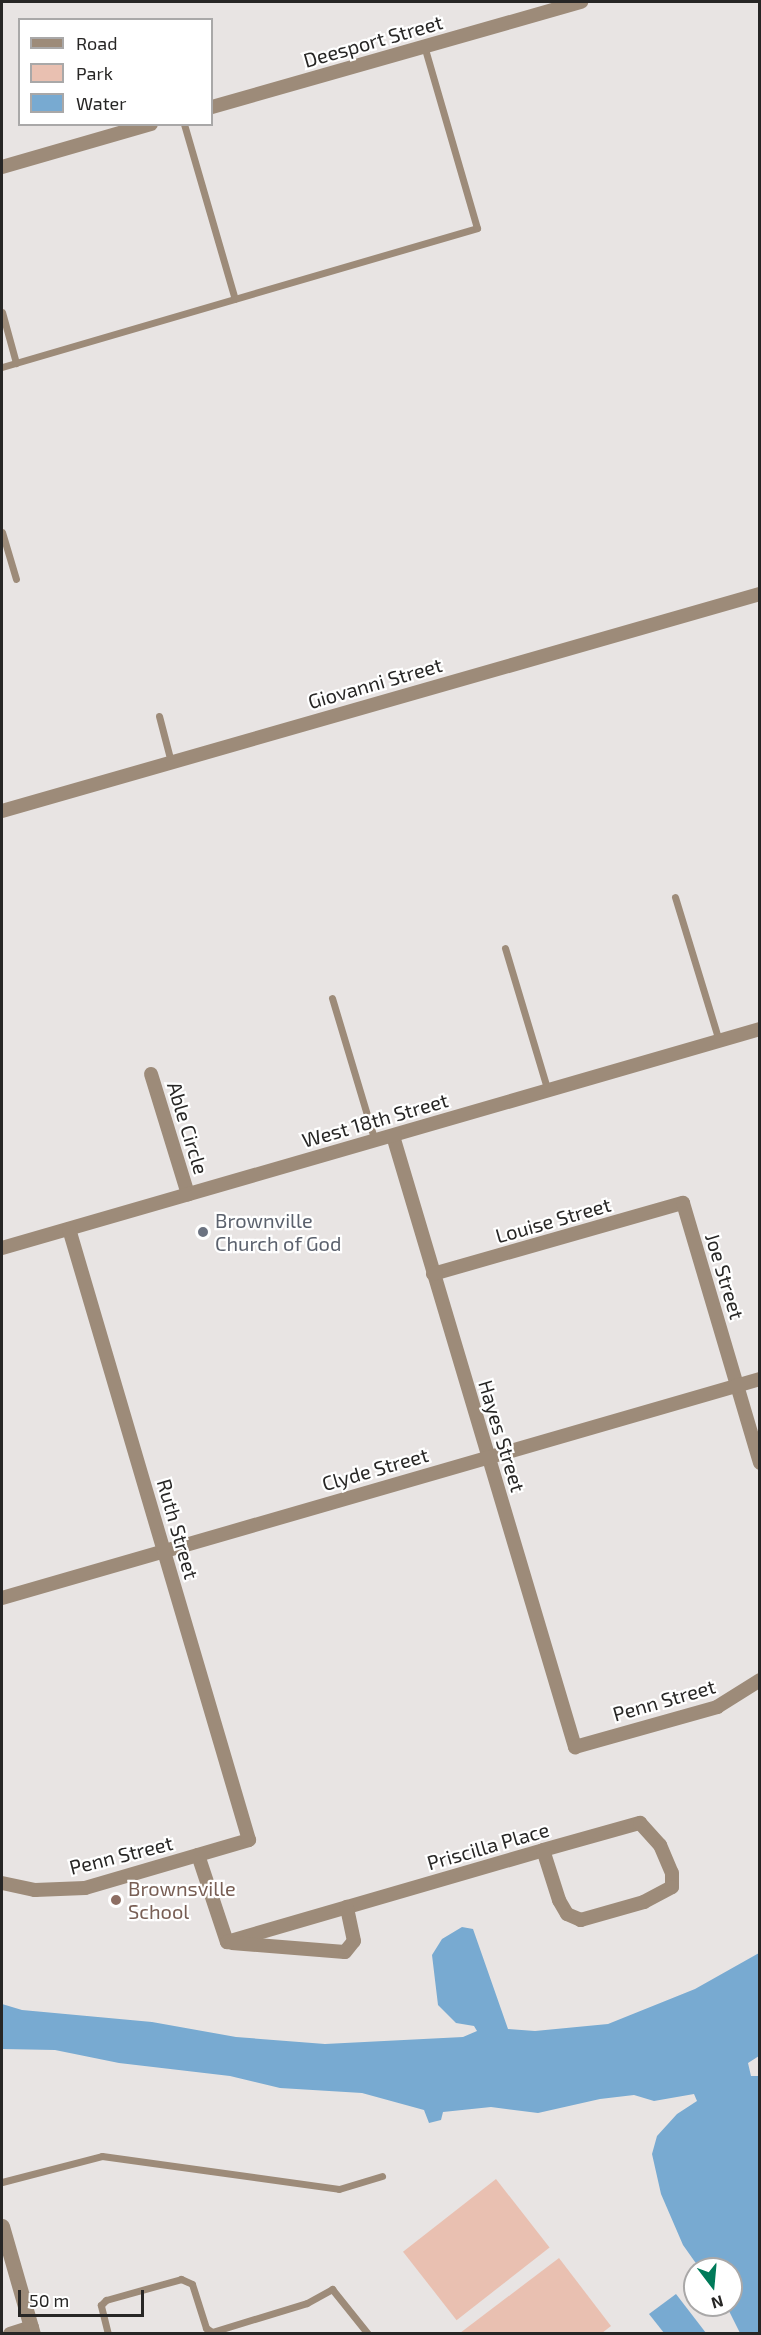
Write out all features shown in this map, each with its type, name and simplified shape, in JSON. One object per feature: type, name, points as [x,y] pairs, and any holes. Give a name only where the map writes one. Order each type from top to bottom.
[{"type":"street","name":"Deesport Street","points":[[213,107],[581,2]]},
{"type":"street","points":[[2,168],[145,126]]},
{"type":"street","name":"Giovanni Street","points":[[2,811],[759,594]]},
{"type":"street","name":"West 18th Street","points":[[2,1248],[759,1029]]},
{"type":"street","name":"Able Circle","points":[[150,1074],[188,1194]]},
{"type":"street","name":"Hayes Street","points":[[393,1136],[575,1747]]},
{"type":"street","name":"Louise Street","points":[[433,1274],[682,1203]]},
{"type":"street","name":"Joe Street","points":[[682,1203],[759,1463]]},
{"type":"street","name":"Ruth Street","points":[[69,1229],[249,1839]]},
{"type":"street","name":"Clyde Street","points":[[2,1598],[759,1379]]},
{"type":"street","name":"Penn Street","points":[[575,1747],[717,1707],[759,1680]]},
{"type":"street","name":"Priscilla Place","points":[[227,1942],[640,1823],[660,1845],[672,1872],[672,1887],[644,1902],[581,1920],[567,1914],[559,1900],[543,1851]]},
{"type":"street","name":"Penn Street","points":[[2,1883],[35,1890],[85,1888],[249,1839]]},
{"type":"street","points":[[198,1855],[227,1942],[345,1952],[354,1941],[347,1908]]},
{"type":"street","points":[[2,2226],[32,2330],[10,2334]]},
{"type":"lane","points":[[2,367],[477,228],[424,46]]},
{"type":"lane","points":[[185,126],[235,299]]},
{"type":"lane","points":[[2,312],[16,363]]},
{"type":"lane","points":[[2,532],[16,579]]},
{"type":"lane","points":[[159,716],[171,762]]},
{"type":"lane","points":[[675,897],[719,1041]]},
{"type":"lane","points":[[505,948],[548,1091]]},
{"type":"lane","points":[[332,998],[375,1141]]},
{"type":"lane","points":[[2,2182],[102,2156],[339,2189],[382,2176]]},
{"type":"lane","points":[[108,2334],[101,2305],[106,2300],[181,2279],[192,2284],[206,2328],[213,2332],[221,2332],[307,2303],[332,2289],[368,2334]]},
{"type":"green space","points":[[496,2179],[550,2248],[457,2320],[403,2252]]},
{"type":"green space","points":[[559,2258],[611,2326],[602,2333],[460,2333]]},
{"type":"water","points":[[462,1927],[473,1929],[508,2029],[535,2031],[608,2024],[695,1989],[759,1953],[759,2056],[748,2063],[751,2076],[760,2076],[759,2333],[740,2333],[732,2317],[743,2317],[743,2257],[692,2257],[683,2245],[661,2194],[652,2154],[657,2136],[677,2114],[697,2101],[694,2094],[654,2101],[634,2095],[600,2099],[538,2113],[491,2107],[443,2112],[441,2120],[429,2123],[424,2110],[362,2093],[280,2088],[230,2076],[119,2063],[55,2050],[2,2049],[2,2004],[22,2010],[152,2022],[236,2037],[325,2044],[463,2037],[477,2031],[474,2026],[456,2023],[438,2005],[432,1955],[442,1939]]},
{"type":"water","points":[[676,2294],[683,2303],[683,2317],[694,2317],[706,2333],[664,2333],[649,2314]]},
{"type":"place","name":"Brownville Church of God","points":[[203,1232]]},
{"type":"place","name":"Brownsville School","points":[[116,1900]]}]
